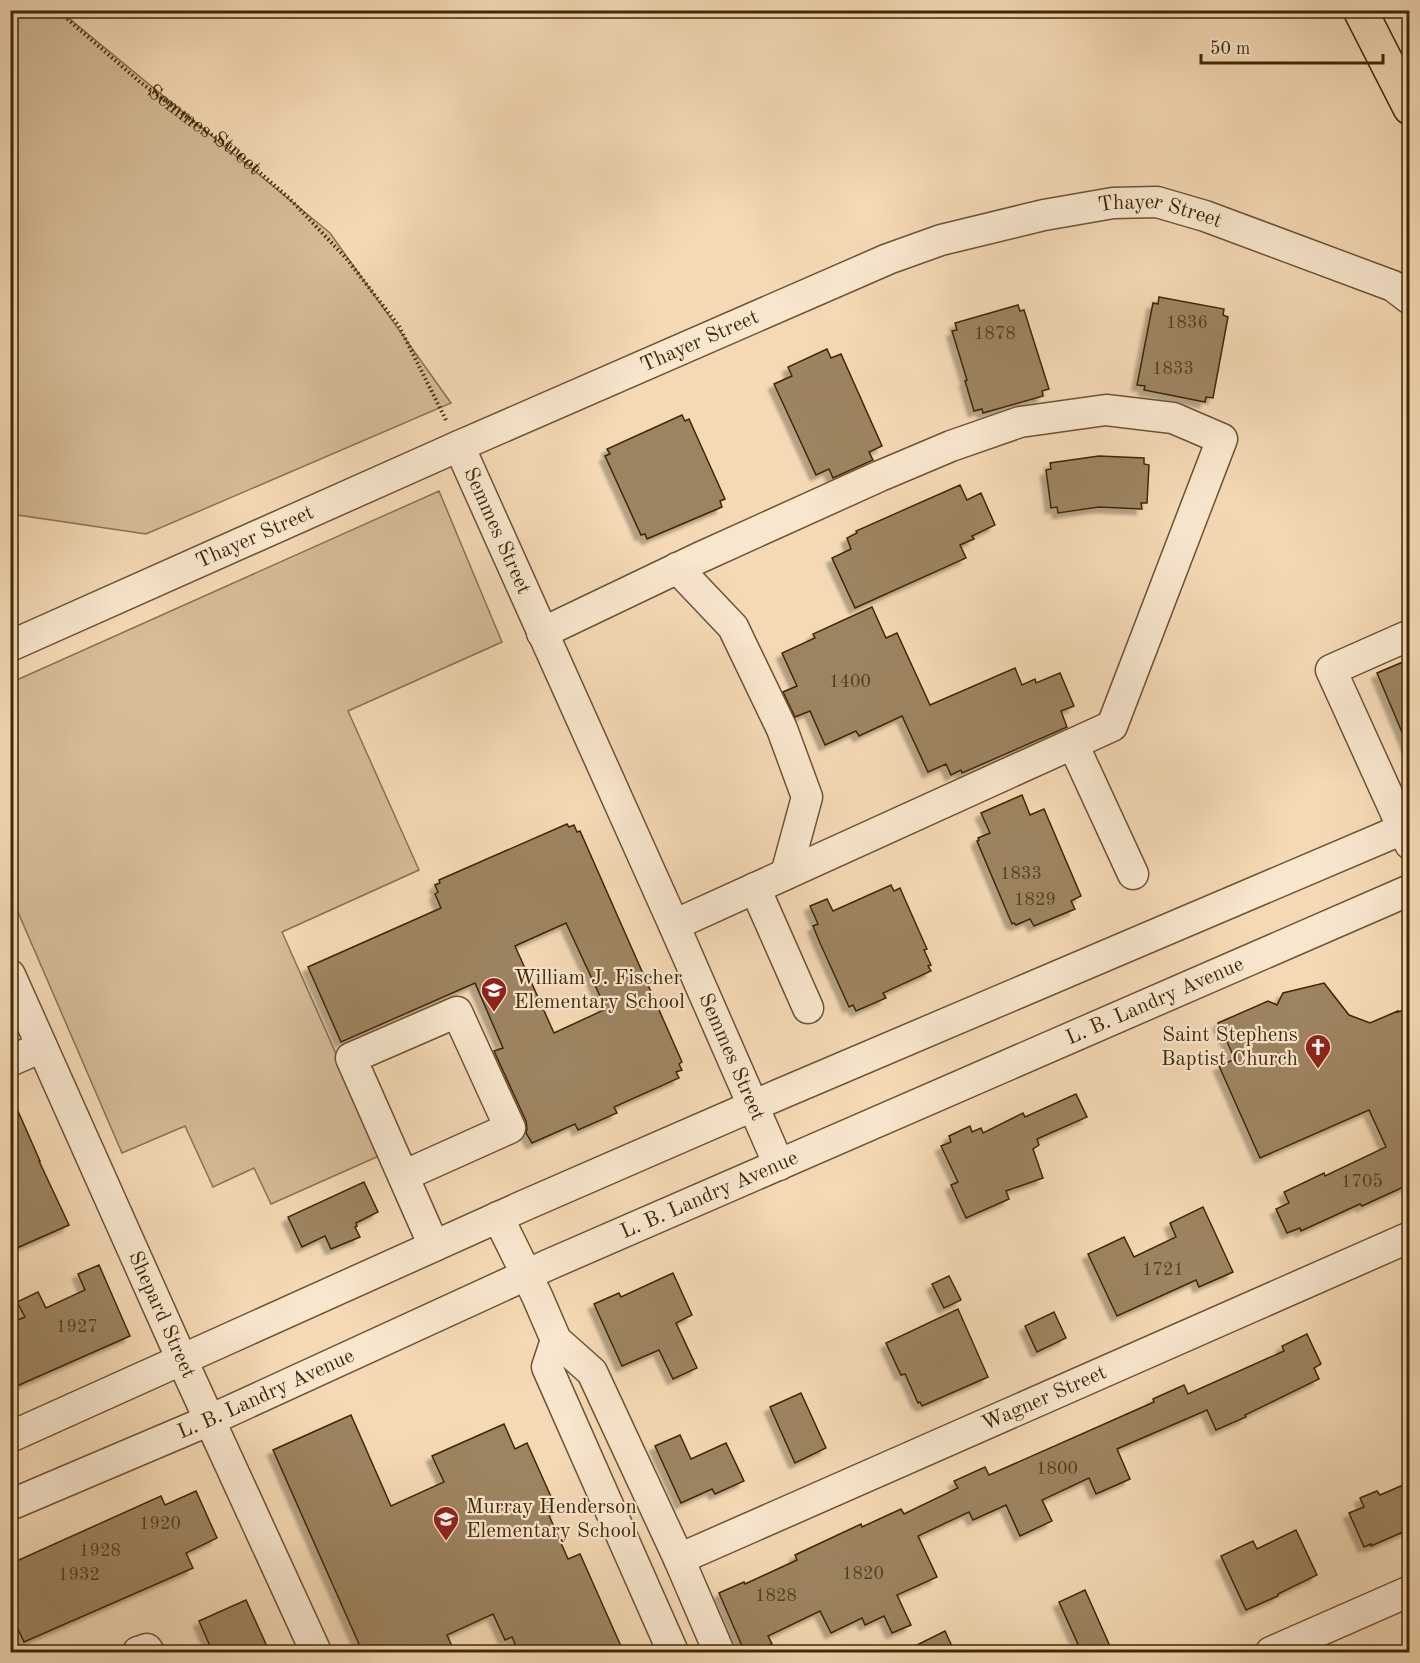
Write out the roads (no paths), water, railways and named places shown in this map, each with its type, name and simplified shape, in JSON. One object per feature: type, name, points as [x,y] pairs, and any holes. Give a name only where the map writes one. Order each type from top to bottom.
[{"type":"highway","points":[[1360,10],[1410,108]]},
{"type":"street","name":"Thayer Street","points":[[10,646],[459,446],[888,259],[941,240],[1044,215],[1113,203],[1157,202],[1204,216],[1393,286],[1410,299]]},
{"type":"street","points":[[542,633],[677,568],[910,463],[1020,422],[1106,410],[1173,418],[1222,439],[1112,726],[674,925]]},
{"type":"street","name":"Semmes Street","points":[[459,446],[779,1165]]},
{"type":"street","points":[[677,568],[733,627],[782,729],[807,797],[786,874]]},
{"type":"street","points":[[10,1437],[498,1217],[753,1106],[1407,833],[1331,670],[1410,635]]},
{"type":"street","points":[[1073,744],[1133,874]]},
{"type":"street","points":[[754,888],[808,1008]]},
{"type":"street","name":"L. B. Landry Avenue","points":[[10,1505],[210,1420],[527,1275],[1410,890]]},
{"type":"street","name":"Shepard Street","points":[[10,975],[316,1653]]},
{"type":"street","points":[[403,1176],[510,1128],[457,1012],[351,1058],[403,1176],[434,1246]]},
{"type":"street","points":[[10,1061],[42,1047]]},
{"type":"street","points":[[498,1217],[556,1340],[592,1372],[679,1559],[719,1653]]},
{"type":"street","name":"Wagner Street","points":[[679,1559],[1410,1237]]},
{"type":"street","points":[[556,1340],[547,1367],[673,1653]]},
{"type":"street","points":[[1271,1653],[1410,1591]]},
{"type":"street","points":[[138,1653],[147,1648],[149,1653]]},
{"type":"place","name":"William J. Fischer Elementary School","points":[[494,1013]]},
{"type":"place","name":"Saint Stephens Baptist Church","points":[[1318,1070]]},
{"type":"place","name":"Murray Henderson Elementary School","points":[[446,1542]]}]
